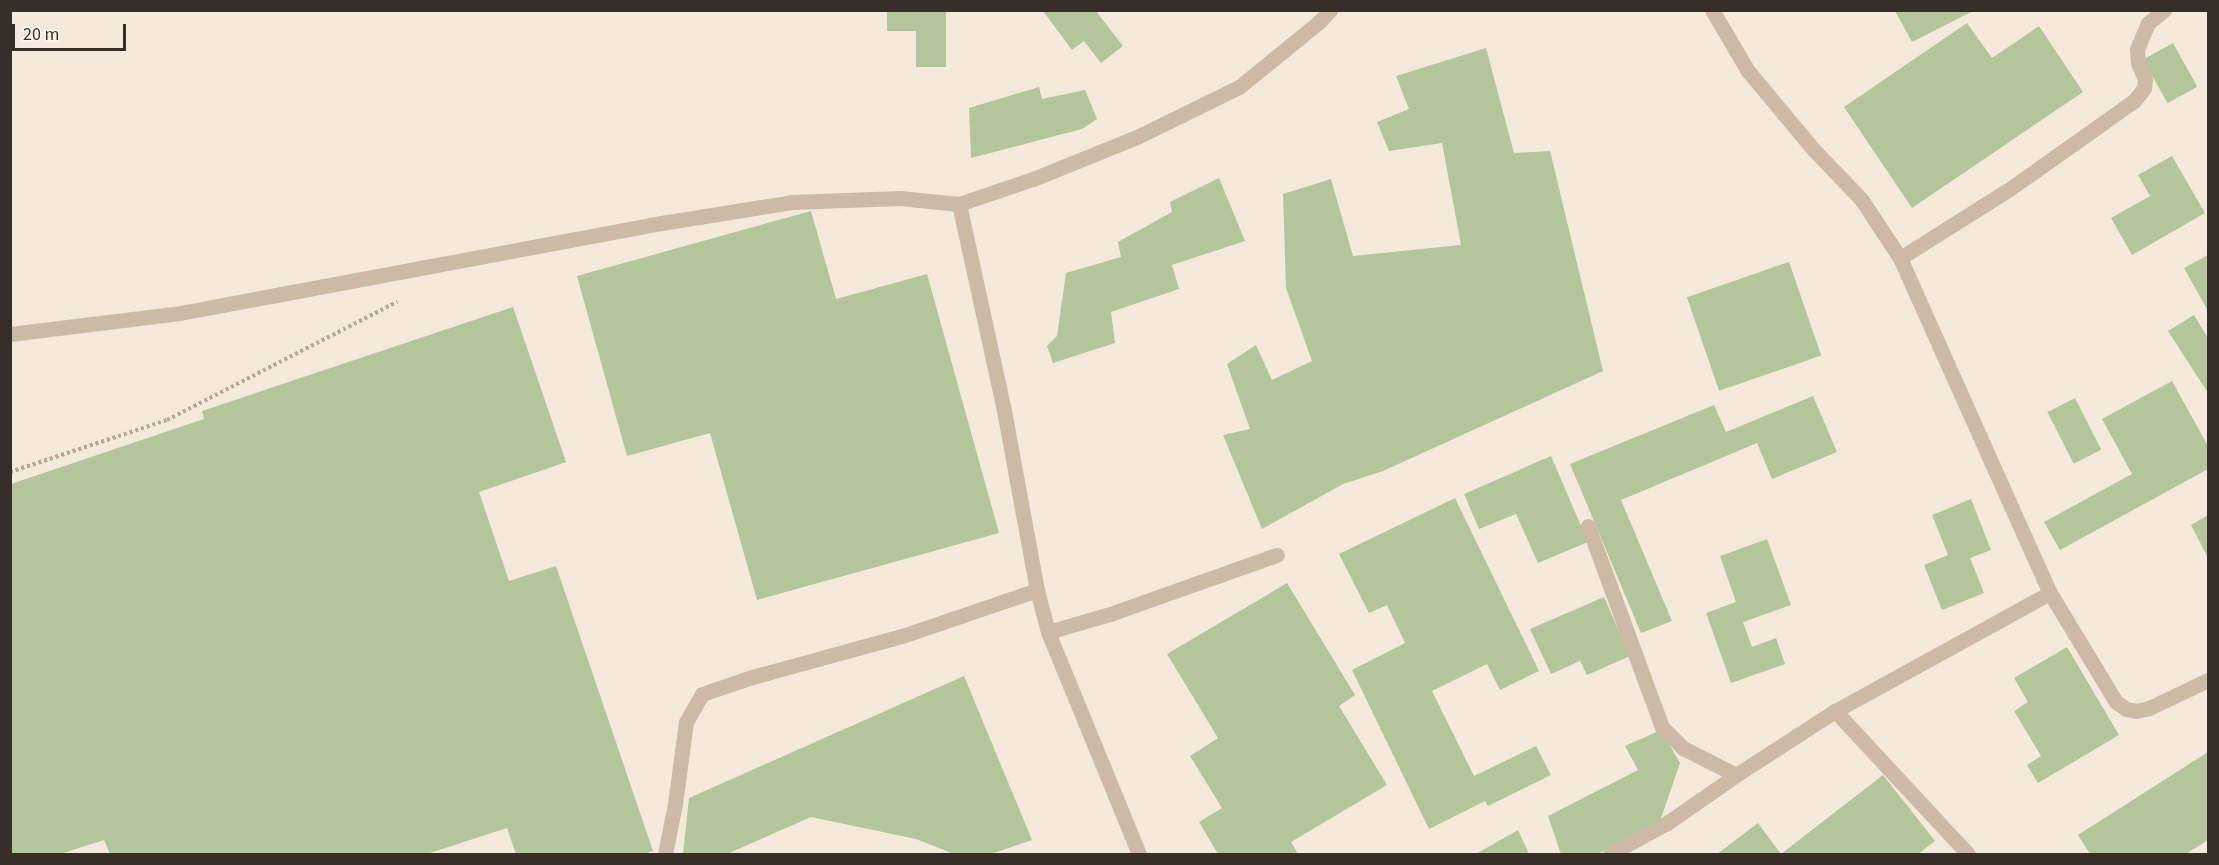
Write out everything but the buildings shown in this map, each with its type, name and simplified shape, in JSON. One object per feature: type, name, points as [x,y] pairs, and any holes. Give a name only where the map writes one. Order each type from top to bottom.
[{"type":"lane","points":[[10,334],[180,313],[649,225],[792,202],[900,198],[959,204],[1137,137],[1239,87],[1319,22],[1330,10]]},
{"type":"lane","points":[[1712,10],[1748,71],[1813,149],[1862,199],[1900,258],[2050,594],[2116,702],[2126,709],[2136,711],[2149,708],[2208,680]]},
{"type":"lane","points":[[1900,258],[2011,188],[2134,101],[2144,88],[2145,79],[2138,63],[2137,49],[2148,23],[2164,10]]},
{"type":"lane","points":[[959,204],[1003,405],[1037,590],[1048,632],[1139,855]]},
{"type":"lane","points":[[1588,526],[1662,726],[1683,748],[1736,775]]},
{"type":"lane","points":[[1048,632],[1110,614],[1277,555]]},
{"type":"lane","points":[[665,855],[675,804],[686,722],[702,694],[752,677],[902,636],[1037,590]]},
{"type":"lane","points":[[1610,855],[1666,824],[1736,775],[1835,711],[2050,594]]},
{"type":"lane","points":[[1835,711],[1968,855]]},
{"type":"path","points":[[10,472],[167,420],[400,301]]},
{"type":"green space","points":[[887,11],[946,11],[946,67],[916,67],[916,31],[887,31]]},
{"type":"green space","points":[[1043,11],[1096,11],[1123,46],[1101,63],[1084,41],[1072,50]]},
{"type":"green space","points":[[1895,11],[1973,11],[1912,42]]},
{"type":"green space","points":[[1967,23],[1992,58],[2039,26],[2083,92],[1912,208],[1844,107]]},
{"type":"green space","points":[[2173,43],[2197,87],[2168,103],[2143,59]]},
{"type":"green space","points":[[1486,48],[1514,153],[1550,151],[1603,371],[1383,471],[1343,484],[1262,529],[1223,435],[1250,429],[1227,364],[1256,345],[1272,380],[1312,361],[1286,288],[1283,194],[1331,179],[1353,256],[1461,245],[1442,143],[1389,151],[1377,122],[1409,109],[1396,76]]},
{"type":"green space","points":[[1039,87],[1042,99],[1085,90],[1097,119],[1082,129],[971,158],[969,108]]},
{"type":"green space","points":[[2172,156],[2205,213],[2132,255],[2111,218],[2150,196],[2138,175]]},
{"type":"green space","points":[[1219,178],[1245,241],[1172,265],[1179,289],[1111,312],[1115,343],[1053,363],[1047,346],[1057,336],[1066,273],[1121,257],[1118,242],[1172,212],[1170,202]]},
{"type":"green space","points":[[811,211],[836,299],[927,274],[999,533],[757,600],[710,433],[627,456],[577,276]]},
{"type":"green space","points":[[2208,255],[2208,311],[2184,268]]},
{"type":"green space","points":[[1789,262],[1821,356],[1719,391],[1687,297]]},
{"type":"green space","points":[[513,307],[566,462],[479,492],[509,581],[556,566],[653,851],[643,854],[516,854],[507,828],[427,854],[110,854],[104,840],[60,854],[11,854],[11,484],[204,419],[202,411]]},
{"type":"green space","points":[[2194,315],[2208,338],[2208,393],[2168,331]]},
{"type":"green space","points":[[2172,381],[2208,446],[2208,469],[2060,550],[2044,522],[2132,474],[2102,419]]},
{"type":"green space","points":[[1813,396],[1837,452],[1772,479],[1757,443],[1621,500],[1672,621],[1641,633],[1570,464],[1714,405],[1726,432]]},
{"type":"green space","points":[[2075,398],[2101,450],[2074,464],[2047,412]]},
{"type":"green space","points":[[1551,456],[1588,542],[1538,563],[1516,514],[1479,529],[1464,494]]},
{"type":"green space","points":[[1455,498],[1539,671],[1500,690],[1487,664],[1432,691],[1474,776],[1536,746],[1551,775],[1488,806],[1485,801],[1429,829],[1352,670],[1405,643],[1387,605],[1369,613],[1339,554]]},
{"type":"green space","points":[[1971,499],[1991,550],[1970,558],[1984,593],[1942,610],[1924,565],[1948,555],[1932,515]]},
{"type":"green space","points":[[2208,515],[2208,558],[2191,525]]},
{"type":"green space","points":[[1767,539],[1791,605],[1743,622],[1752,647],[1776,638],[1785,664],[1731,683],[1706,613],[1736,602],[1720,556]]},
{"type":"green space","points":[[1287,583],[1355,695],[1339,706],[1387,785],[1291,842],[1298,854],[1218,854],[1199,822],[1222,808],[1190,756],[1218,738],[1167,654]]},
{"type":"green space","points":[[1604,597],[1630,656],[1587,675],[1580,661],[1551,674],[1530,629]]},
{"type":"green space","points":[[2067,647],[2119,735],[2038,783],[2027,765],[2041,756],[2014,711],[2028,702],[2014,678]]},
{"type":"green space","points":[[964,676],[1032,840],[991,854],[954,854],[916,839],[811,817],[727,854],[683,854],[689,798]]},
{"type":"green space","points":[[1661,730],[1680,763],[1660,821],[1598,854],[1561,854],[1548,816],[1638,770],[1625,746]]},
{"type":"green space","points":[[2208,752],[2208,840],[2186,854],[2090,854],[2078,835]]},
{"type":"green space","points":[[1883,775],[1935,841],[1918,854],[1781,854]]},
{"type":"green space","points":[[1758,823],[1781,854],[1717,854]]},
{"type":"green space","points":[[1518,830],[1529,854],[1476,854]]}]
